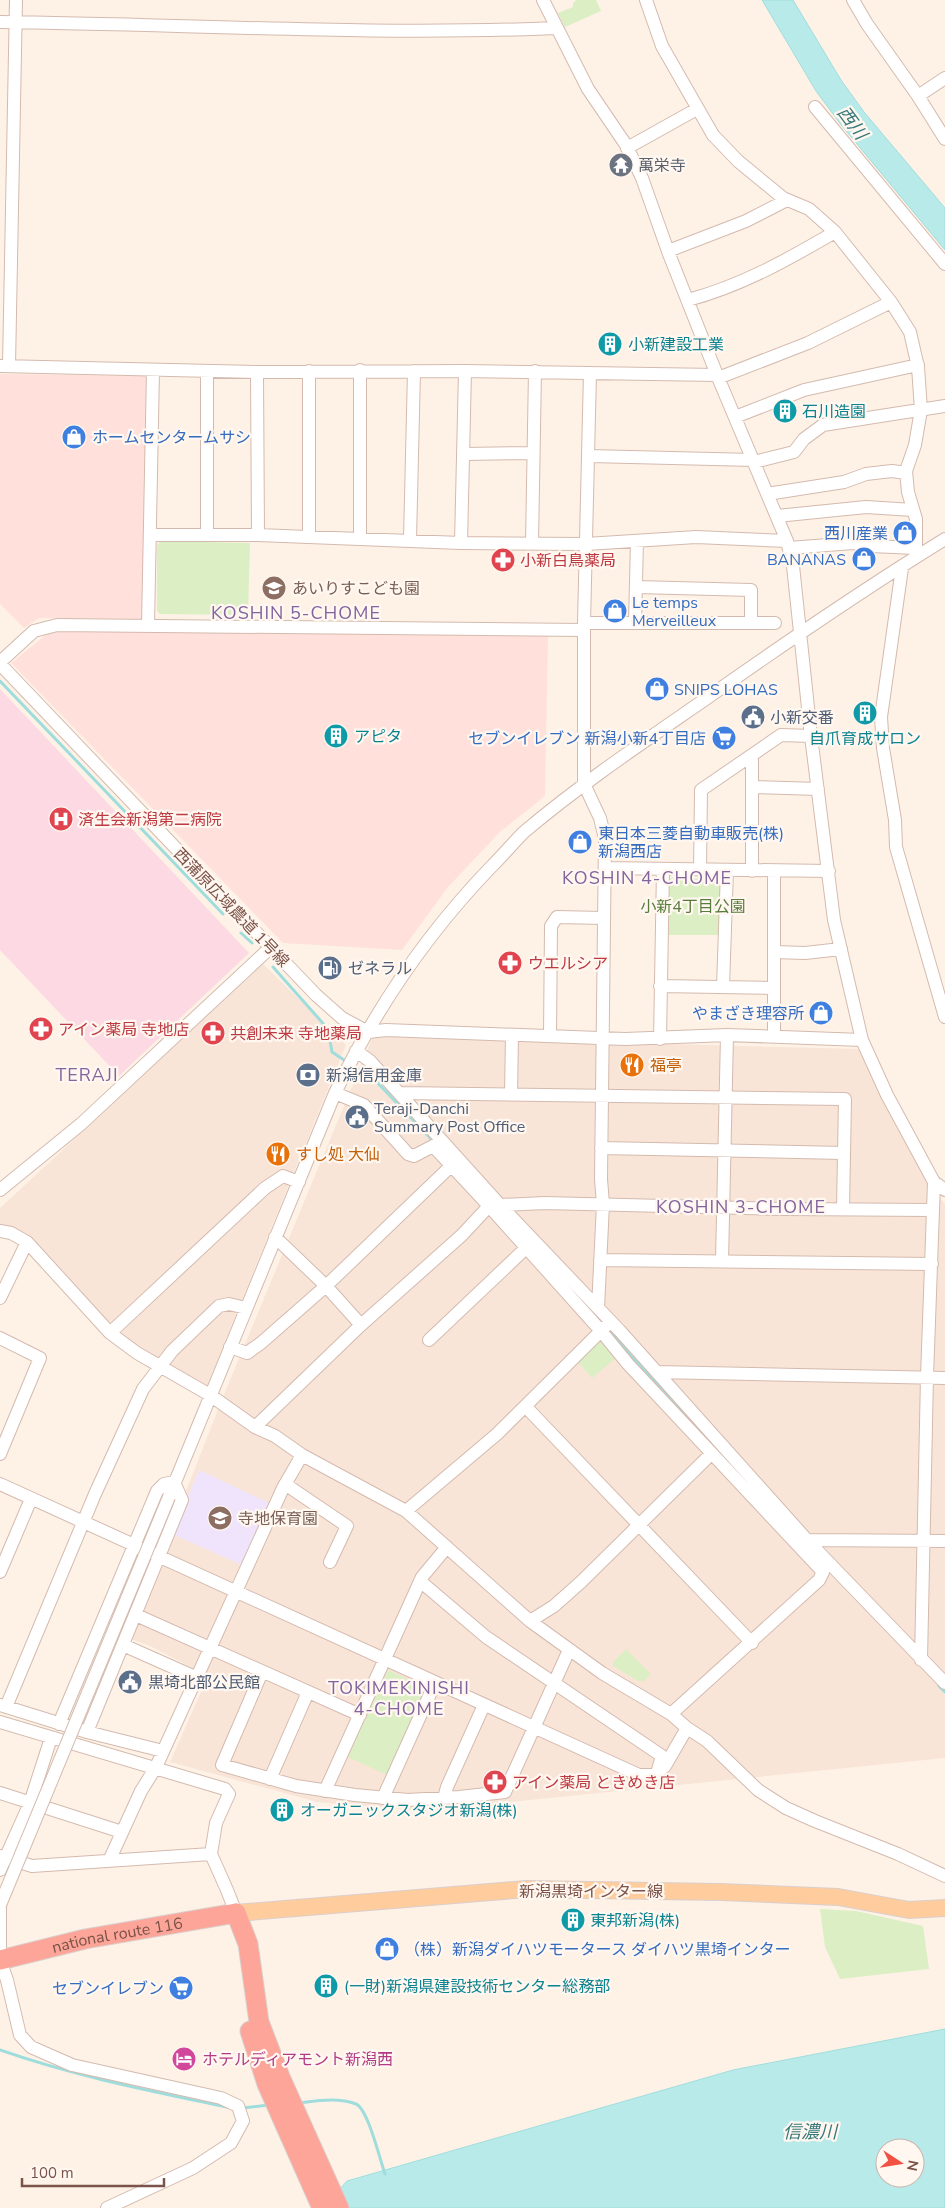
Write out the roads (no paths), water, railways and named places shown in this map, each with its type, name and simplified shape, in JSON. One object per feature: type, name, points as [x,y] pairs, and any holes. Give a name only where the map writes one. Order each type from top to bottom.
[{"type":"highway","name":"national route 116","points":[[0,1960],[85,1939],[236,1913]]},
{"type":"highway","points":[[236,1913],[248,1944],[259,2022],[273,2080],[322,2208]]},
{"type":"highway","points":[[273,2080],[339,2208]]},
{"type":"main road","name":"新潟黒埼インター線","points":[[236,1913],[527,1890],[838,1897],[909,1910],[945,1908]]},
{"type":"street","points":[[16,0],[5,366],[257,372],[360,370],[717,376],[808,343],[890,302]]},
{"type":"street","points":[[544,0],[556,28],[588,89],[627,148],[642,178],[668,251],[717,376],[788,544],[793,566],[811,736],[834,920],[862,1040],[887,1095],[940,1186],[933,1210],[927,1377],[921,1660]]},
{"type":"street","points":[[646,0],[662,46],[713,135],[738,161],[787,200],[809,209],[835,232],[890,302],[910,332],[918,366],[921,410],[915,445],[906,473],[908,492],[916,519],[916,552]]},
{"type":"street","points":[[853,0],[867,24],[918,96],[945,139]]},
{"type":"street","points":[[0,22],[328,29],[511,30],[556,28]]},
{"type":"street","points":[[918,96],[945,78]]},
{"type":"street","points":[[815,106],[945,264]]},
{"type":"street","points":[[627,148],[697,109]]},
{"type":"street","points":[[668,251],[746,221],[787,200]]},
{"type":"street","points":[[688,300],[730,287],[780,264],[835,232]]},
{"type":"street","points":[[735,417],[804,390],[918,366]]},
{"type":"street","points":[[148,626],[153,370]]},
{"type":"street","points":[[360,370],[360,538]]},
{"type":"street","points":[[207,371],[207,535]]},
{"type":"street","points":[[309,371],[309,537]]},
{"type":"street","points":[[410,540],[414,371]]},
{"type":"street","points":[[461,543],[465,371]]},
{"type":"street","points":[[257,372],[258,535]]},
{"type":"street","points":[[532,543],[535,372]]},
{"type":"street","points":[[590,374],[584,627],[584,784],[604,827],[606,868],[601,1148],[603,1204],[598,1308]]},
{"type":"street","points":[[589,456],[754,461],[794,452],[804,439],[823,425],[945,406]]},
{"type":"street","points":[[464,454],[533,453]]},
{"type":"street","points":[[768,494],[844,482],[866,474],[906,473]]},
{"type":"street","points":[[777,516],[866,507],[913,510]]},
{"type":"street","points":[[151,535],[258,535],[461,543],[586,544],[696,537],[788,544],[853,543],[916,552]]},
{"type":"street","points":[[0,1949],[0,1905],[275,1237],[335,1093],[356,1051],[401,978],[434,932],[470,889],[523,834],[584,784],[800,633],[902,568],[916,552],[945,539]]},
{"type":"street","points":[[635,623],[637,541]]},
{"type":"street","points":[[902,568],[881,717],[883,748],[895,820],[896,848],[945,1017]]},
{"type":"street","points":[[637,587],[751,590],[751,623]]},
{"type":"street","points":[[0,663],[34,631],[57,625],[584,627],[635,623],[776,623]]},
{"type":"street","name":"西蒲原広域農道 1号線","points":[[0,663],[331,1009],[342,1018],[368,1032]]},
{"type":"street","points":[[700,870],[701,790],[781,735],[811,736]]},
{"type":"street","points":[[752,755],[752,871]]},
{"type":"street","points":[[752,787],[818,789]]},
{"type":"street","points":[[606,868],[829,871]]},
{"type":"street","points":[[660,1039],[663,869]]},
{"type":"street","points":[[723,987],[726,870]]},
{"type":"street","points":[[774,871],[774,1037]]},
{"type":"street","points":[[550,1036],[551,926],[557,918],[604,918]]},
{"type":"street","points":[[0,1190],[81,1124],[271,947]]},
{"type":"street","points":[[774,952],[805,953],[841,949]]},
{"type":"street","points":[[660,986],[774,988]]},
{"type":"street","points":[[368,1032],[386,1030],[512,1036],[660,1039],[727,1035],[862,1040]]},
{"type":"street","points":[[722,1261],[727,1035]]},
{"type":"street","points":[[511,1094],[512,1036]]},
{"type":"street","points":[[356,1051],[370,1061],[399,1093],[494,1206],[526,1248],[601,1331],[628,1364],[711,1454],[945,1683]]},
{"type":"street","points":[[335,1093],[364,1105],[408,1154],[414,1156],[433,1146],[451,1166],[598,1308],[657,1372],[803,1543],[823,1572],[819,1580],[752,1643],[671,1714]]},
{"type":"street","points":[[399,1093],[845,1099],[843,1209]]},
{"type":"street","points":[[601,1148],[844,1153]]},
{"type":"street","points":[[230,1347],[247,1353],[261,1343],[326,1286],[451,1166]]},
{"type":"street","points":[[110,1333],[265,1188],[283,1176],[299,1182]]},
{"type":"street","points":[[255,1427],[361,1325],[494,1206],[545,1203],[933,1210]]},
{"type":"street","points":[[0,1231],[11,1233],[27,1242],[110,1333],[137,1353],[210,1395],[255,1427],[275,1436],[302,1456],[406,1512],[530,1622],[602,1672],[671,1714],[687,1728],[707,1741],[758,1790],[786,1808],[945,1876]]},
{"type":"street","points":[[275,1237],[326,1286],[361,1325]]},
{"type":"street","points":[[0,1298],[27,1242]]},
{"type":"street","points":[[429,1340],[526,1248]]},
{"type":"street","points":[[600,1260],[932,1264]]},
{"type":"street","points":[[163,1751],[86,1732],[3,1706],[143,1390],[159,1366],[219,1306],[229,1304],[246,1308]]},
{"type":"street","points":[[406,1512],[526,1407],[610,1321]]},
{"type":"street","points":[[0,1338],[40,1358],[0,1454]]},
{"type":"street","points":[[657,1372],[945,1378]]},
{"type":"street","points":[[526,1407],[752,1643]]},
{"type":"street","points":[[530,1622],[554,1606],[574,1588],[711,1454]]},
{"type":"street","points":[[109,1861],[141,1791],[156,1767],[195,1677],[285,1484],[302,1456]]},
{"type":"street","points":[[59,1724],[132,1545],[157,1491],[164,1484],[174,1482]]},
{"type":"street","points":[[86,1732],[182,1500],[174,1482]]},
{"type":"street","points":[[0,1484],[385,1661],[639,1775],[654,1774],[665,1766],[687,1728]]},
{"type":"street","points":[[285,1484],[347,1526],[330,1562]]},
{"type":"street","points":[[0,1572],[31,1499]]},
{"type":"street","points":[[803,1543],[945,1541]]},
{"type":"street","points":[[325,1791],[420,1581],[447,1548]]},
{"type":"street","points":[[420,1581],[486,1636],[662,1756],[657,1772]]},
{"type":"street","points":[[136,1615],[360,1715]]},
{"type":"street","points":[[123,1645],[195,1677]]},
{"type":"street","points":[[262,1672],[222,1765],[296,1786],[325,1791],[408,1800],[444,1798],[505,1792],[570,1650]]},
{"type":"street","points":[[383,1798],[435,1683]]},
{"type":"street","points":[[270,1779],[308,1692]]},
{"type":"street","points":[[444,1798],[447,1787],[484,1705]]},
{"type":"street","points":[[0,1722],[225,1789],[230,1794],[216,1823],[210,1854],[228,1890],[236,1913]]},
{"type":"street","points":[[0,1870],[3,1857],[30,1803],[51,1738]]},
{"type":"street","points":[[0,1793],[122,1832]]},
{"type":"street","points":[[3,1857],[32,1866],[210,1854]]},
{"type":"street","points":[[0,1960],[7,1980],[20,2035],[31,2047],[72,2065],[221,2098],[238,2106],[243,2121],[231,2143],[193,2168],[108,2208]]},
{"type":"water","name":"西川","points":[[762,0],[793,0],[841,80],[864,112],[945,208],[945,250],[842,126],[816,91]]},
{"type":"water","name":"信濃川","points":[[945,2029],[945,2208],[323,2208],[347,2181],[733,2070]]},
{"type":"waterway","points":[[0,681],[223,914]]},
{"type":"waterway","points":[[241,933],[252,943]]},
{"type":"waterway","points":[[273,967],[328,1029],[332,1052],[347,1062]]},
{"type":"waterway","points":[[352,1065],[372,1077],[435,1143]]},
{"type":"waterway","points":[[586,1304],[604,1323]]},
{"type":"waterway","points":[[608,1328],[630,1355],[733,1466]]},
{"type":"waterway","points":[[939,1686],[945,1692]]},
{"type":"waterway","points":[[0,2050],[56,2068],[141,2089],[227,2107]]},
{"type":"waterway","points":[[298,2103],[334,2100],[356,2104],[365,2115],[385,2174]]},
{"type":"waterway","points":[[243,2108],[269,2105]]},
{"type":"place","name":"萬栄寺","points":[[621,165]]},
{"type":"place","name":"小新建設工業","points":[[610,344]]},
{"type":"place","name":"石川造園","points":[[785,411]]},
{"type":"place","name":"ホームセンタームサシ","points":[[74,437]]},
{"type":"place","name":"西川産業","points":[[905,533]]},
{"type":"place","name":"BANANAS","points":[[864,559]]},
{"type":"place","name":"小新白鳥薬局","points":[[503,560]]},
{"type":"place","name":"あいりすこども園","points":[[274,588]]},
{"type":"place","name":"Le temps Merveilleux","points":[[615,611]]},
{"type":"place","name":"SNIPS LOHAS","points":[[657,689]]},
{"type":"place","name":"自爪育成サロン","points":[[865,713]]},
{"type":"place","name":"小新交番","points":[[753,717]]},
{"type":"place","name":"アピタ","points":[[336,736]]},
{"type":"place","name":"セブンイレブン 新潟小新4丁目店","points":[[724,738]]},
{"type":"place","name":"済生会新潟第二病院","points":[[61,819]]},
{"type":"place","name":"東日本三菱自動車販売(株) 新潟西店","points":[[580,842]]},
{"type":"place","name":"ウエルシア","points":[[510,963]]},
{"type":"place","name":"ゼネラル","points":[[330,968]]},
{"type":"place","name":"やまざき理容所","points":[[821,1013]]},
{"type":"place","name":"アイン薬局 寺地店","points":[[41,1029]]},
{"type":"place","name":"共創未来 寺地薬局","points":[[213,1033]]},
{"type":"place","name":"福亭","points":[[632,1065]]},
{"type":"place","name":"新潟信用金庫","points":[[308,1075]]},
{"type":"place","name":"Teraji-Danchi Summary Post Office","points":[[357,1117]]},
{"type":"place","name":"すし処 大仙","points":[[278,1154]]},
{"type":"place","name":"寺地保育園","points":[[220,1518]]},
{"type":"place","name":"黒埼北部公民館","points":[[130,1682]]},
{"type":"place","name":"アイン薬局 ときめき店","points":[[495,1782]]},
{"type":"place","name":"オーガニックスタジオ新潟(株)","points":[[282,1810]]},
{"type":"place","name":"東邦新潟(株)","points":[[573,1920]]},
{"type":"place","name":"（株）新潟ダイハツモータース ダイハツ黒埼インター","points":[[387,1949]]},
{"type":"place","name":"(一財)新潟県建設技術センター総務部","points":[[326,1986]]},
{"type":"place","name":"セブンイレブン","points":[[181,1988]]},
{"type":"place","name":"ホテルディアモント新潟西","points":[[184,2059]]},
{"type":"district","name":"KOSHIN 5-CHOME","points":[[296,613]]},
{"type":"district","name":"KOSHIN 4-CHOME","points":[[647,878]]},
{"type":"district","name":"TERAJI","points":[[87,1075]]},
{"type":"district","name":"KOSHIN 3-CHOME","points":[[741,1207]]},
{"type":"district","name":"TOKIMEKINISHI 4-CHOME","points":[[399,1698]]},
{"type":"park label","name":"小新4丁目公園","points":[[693,906]]}]
